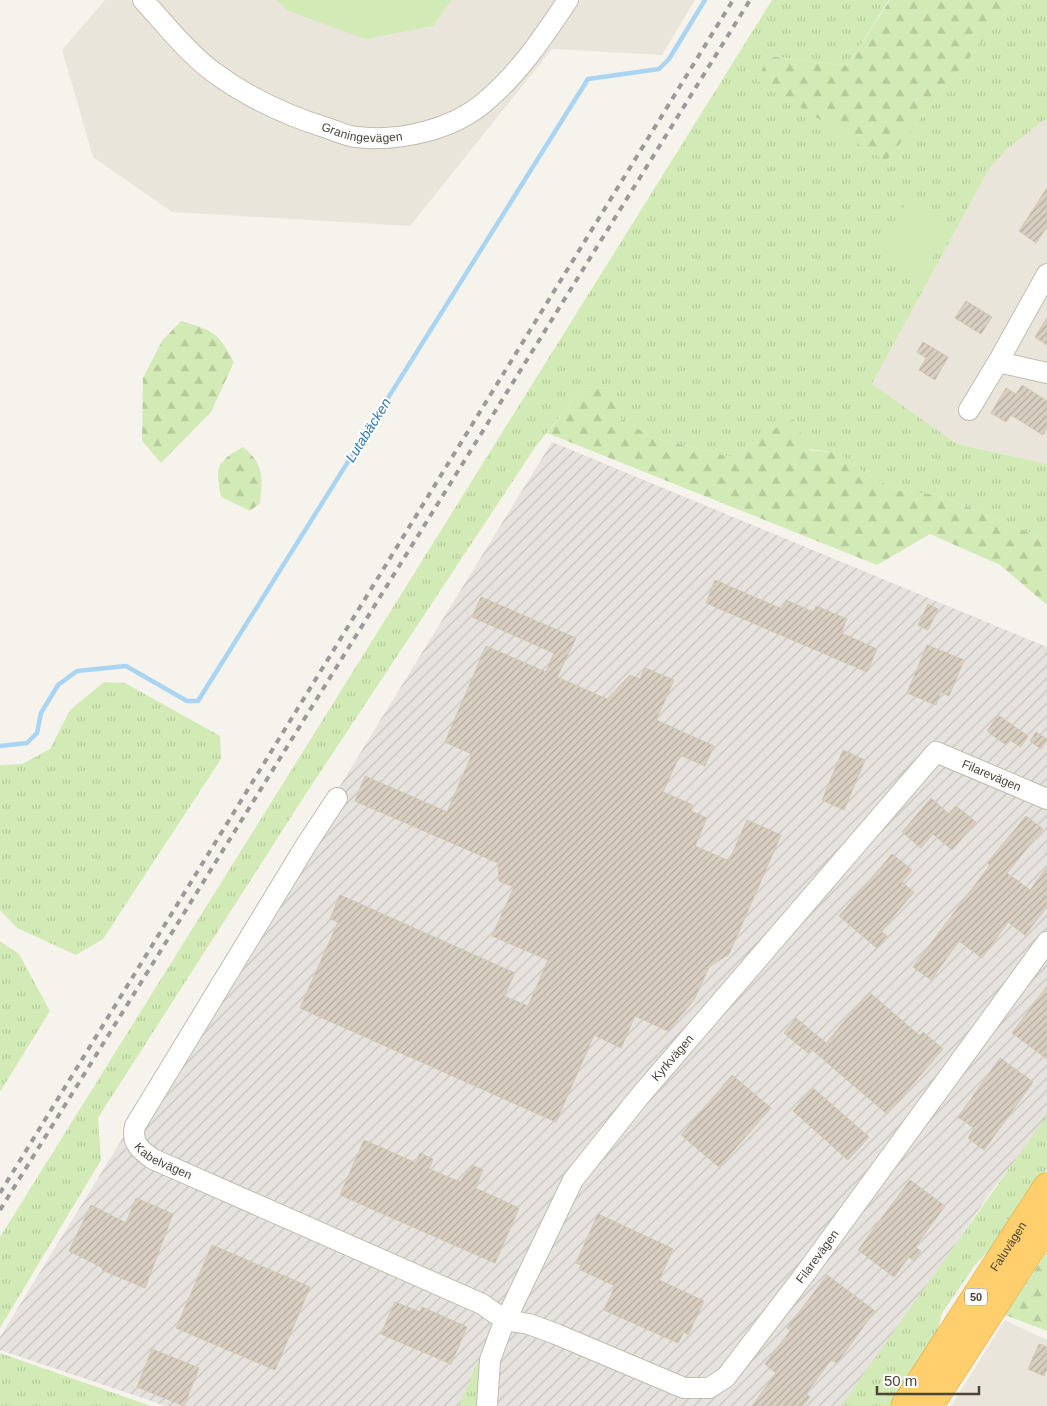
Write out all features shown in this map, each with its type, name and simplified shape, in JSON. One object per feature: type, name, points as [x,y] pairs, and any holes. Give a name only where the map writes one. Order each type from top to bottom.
[{"type":"highway","name":"Faluvägen","points":[[905,1406],[1047,1187]]},
{"type":"highway","name":"Faluvägen","points":[[929,1406],[1047,1224]]},
{"type":"street","name":"Graningevägen","points":[[143,0],[171,32],[210,69],[244,94],[292,117],[354,137],[404,137],[445,126],[486,102],[524,63],[568,0]]},
{"type":"street","points":[[969,410],[1047,274]]},
{"type":"street","points":[[998,362],[1047,373]]},
{"type":"street","name":"Filarevägen","points":[[936,752],[1047,799]]},
{"type":"street","name":"Kyrkvägen","points":[[487,1406],[490,1360],[505,1320],[578,1174],[639,1098],[936,752]]},
{"type":"street","name":"Kabelvägen","points":[[338,798],[306,845],[155,1092],[135,1126],[134,1139],[137,1147],[152,1159],[482,1304],[505,1320]]},
{"type":"street","name":"Filarevägen","points":[[505,1320],[529,1324],[556,1334],[684,1388],[704,1390],[716,1385],[726,1378],[807,1271],[1047,942]]},
{"type":"shaded area","points":[[105,0],[695,0],[662,55],[552,49],[410,226],[172,212],[93,157],[62,50]]},
{"type":"shaded area","points":[[1047,118],[1047,464],[957,444],[872,384],[989,169],[1007,149]]},
{"type":"shaded area","points":[[552,442],[1047,647],[1047,1119],[990,1193],[846,1406],[166,1406],[0,1350],[0,1337]]},
{"type":"shaded area","points":[[1005,1320],[1047,1340],[1047,1406],[951,1406]]},
{"type":"green space","points":[[276,0],[452,0],[433,26],[365,39],[289,11]]},
{"type":"green space","points":[[772,0],[889,0],[847,66],[769,56],[886,161],[1016,0],[1047,0],[1047,118],[1007,149],[989,169],[872,384],[957,444],[1047,464],[1047,540],[939,495],[898,491],[865,473],[838,453],[751,441],[739,459],[651,437],[620,418],[609,387],[582,389],[536,446],[309,789],[98,1118],[101,1160],[0,1328],[0,1237]]},
{"type":"green space","points":[[890,0],[1016,0],[886,161],[757,80],[769,56],[847,66]]},
{"type":"green space","points":[[907,202],[951,228],[922,275],[879,249]]},
{"type":"green space","points":[[181,321],[201,327],[214,334],[219,338],[234,362],[211,412],[161,463],[142,441],[143,378],[162,341]]},
{"type":"green space","points":[[609,387],[620,418],[651,437],[739,459],[751,441],[794,419],[809,450],[838,453],[865,473],[898,491],[939,495],[1047,540],[1047,605],[1000,565],[930,534],[877,565],[547,433],[582,389]]},
{"type":"green space","points":[[243,447],[255,459],[260,472],[262,486],[260,503],[250,511],[221,497],[218,479],[218,472],[223,462],[227,457]]},
{"type":"green space","points":[[104,682],[125,683],[220,736],[221,759],[103,939],[76,955],[17,928],[0,910],[0,765],[22,764],[50,749],[70,710]]},
{"type":"green space","points":[[0,941],[19,954],[50,1011],[0,1092]]},
{"type":"green space","points":[[1047,1115],[1047,1169],[1002,1237],[975,1265],[942,1313],[937,1333],[895,1401],[891,1406],[841,1406]]},
{"type":"green space","points":[[1047,1252],[1047,1331],[1005,1315]]},
{"type":"green space","points":[[0,1353],[151,1406],[0,1406]]},
{"type":"green space","points":[[480,1357],[479,1406],[459,1406]]},
{"type":"building","points":[[1047,188],[1047,227],[1036,243],[1019,231]]},
{"type":"building","points":[[966,301],[992,317],[981,334],[955,318]]},
{"type":"building","points":[[1047,318],[1047,345],[1035,337]]},
{"type":"building","points":[[923,342],[948,357],[935,380],[919,370],[926,358],[917,352]]},
{"type":"building","points":[[1022,385],[1047,401],[1047,428],[1043,435],[1011,415],[1006,422],[991,413],[1006,388],[1016,394]]},
{"type":"building","points":[[715,580],[782,609],[786,600],[813,612],[816,606],[847,619],[841,633],[877,649],[867,672],[706,603]]},
{"type":"building","points":[[481,597],[576,638],[557,677],[607,699],[630,675],[640,679],[645,668],[674,680],[656,720],[714,746],[705,766],[680,755],[663,792],[693,805],[691,811],[707,818],[695,846],[729,861],[747,820],[781,835],[729,954],[709,967],[694,1000],[668,1031],[635,1016],[621,1048],[594,1035],[556,1122],[300,1008],[338,922],[330,919],[340,895],[515,973],[504,996],[528,1006],[548,960],[492,936],[514,887],[499,881],[498,863],[355,801],[365,776],[447,812],[472,754],[445,742],[486,646],[546,672],[554,653],[472,617]]},
{"type":"building","points":[[928,604],[938,609],[928,630],[918,625]]},
{"type":"building","points":[[927,645],[964,660],[949,696],[941,692],[936,705],[907,693]]},
{"type":"building","points":[[998,715],[1028,736],[1021,747],[1010,740],[1006,745],[987,731]]},
{"type":"building","points":[[1036,732],[1047,739],[1041,749],[1030,741]]},
{"type":"building","points":[[843,750],[865,760],[844,810],[822,800]]},
{"type":"building","points":[[931,798],[949,814],[956,806],[976,822],[952,850],[933,834],[921,848],[902,832]]},
{"type":"building","points":[[1026,816],[1043,829],[1007,873],[1030,890],[1047,867],[1047,907],[1025,935],[1008,922],[982,958],[959,941],[931,980],[913,967],[990,865],[987,863]]},
{"type":"building","points":[[892,854],[912,870],[902,882],[914,892],[881,931],[887,936],[877,948],[839,916]]},
{"type":"building","points":[[1047,986],[1047,1059],[1012,1033]]},
{"type":"building","points":[[869,992],[920,1036],[923,1032],[943,1049],[887,1114],[811,1049],[808,1053],[784,1033],[796,1018],[826,1043]]},
{"type":"building","points":[[1000,1058],[1033,1082],[984,1150],[968,1138],[974,1128],[958,1117]]},
{"type":"building","points":[[732,1075],[771,1108],[719,1167],[681,1135]]},
{"type":"building","points":[[813,1088],[869,1137],[848,1160],[793,1111]]},
{"type":"building","points":[[364,1140],[416,1163],[420,1153],[433,1159],[429,1169],[460,1182],[472,1165],[483,1170],[475,1188],[519,1208],[495,1263],[340,1195]]},
{"type":"building","points":[[910,1180],[945,1206],[915,1247],[921,1251],[914,1261],[909,1257],[894,1277],[858,1250]]},
{"type":"building","points":[[136,1198],[173,1214],[145,1288],[102,1270],[103,1268],[69,1251],[91,1205],[126,1223]]},
{"type":"building","points":[[598,1214],[673,1249],[659,1280],[704,1301],[688,1335],[684,1332],[678,1343],[604,1310],[615,1286],[579,1269],[581,1265],[576,1263]]},
{"type":"building","points":[[212,1245],[310,1287],[275,1370],[176,1328]]},
{"type":"building","points":[[827,1275],[875,1311],[837,1363],[831,1360],[806,1394],[810,1397],[803,1406],[752,1406],[776,1373],[765,1364],[790,1331],[787,1328]]},
{"type":"building","points":[[395,1302],[420,1312],[422,1307],[467,1327],[451,1364],[381,1334]]},
{"type":"building","points":[[1039,1344],[1047,1347],[1047,1369],[1044,1376],[1028,1369]]},
{"type":"building","points":[[152,1349],[199,1368],[184,1406],[137,1387]]},
{"type":"waterway","name":"Lutabäcken","points":[[0,746],[27,743],[37,733],[41,713],[58,685],[77,671],[126,666],[187,701],[198,701],[588,79],[659,69],[669,59],[705,0]]},
{"type":"railway","points":[[0,1193],[733,0]]},
{"type":"railway","points":[[0,1210],[750,0]]}]
